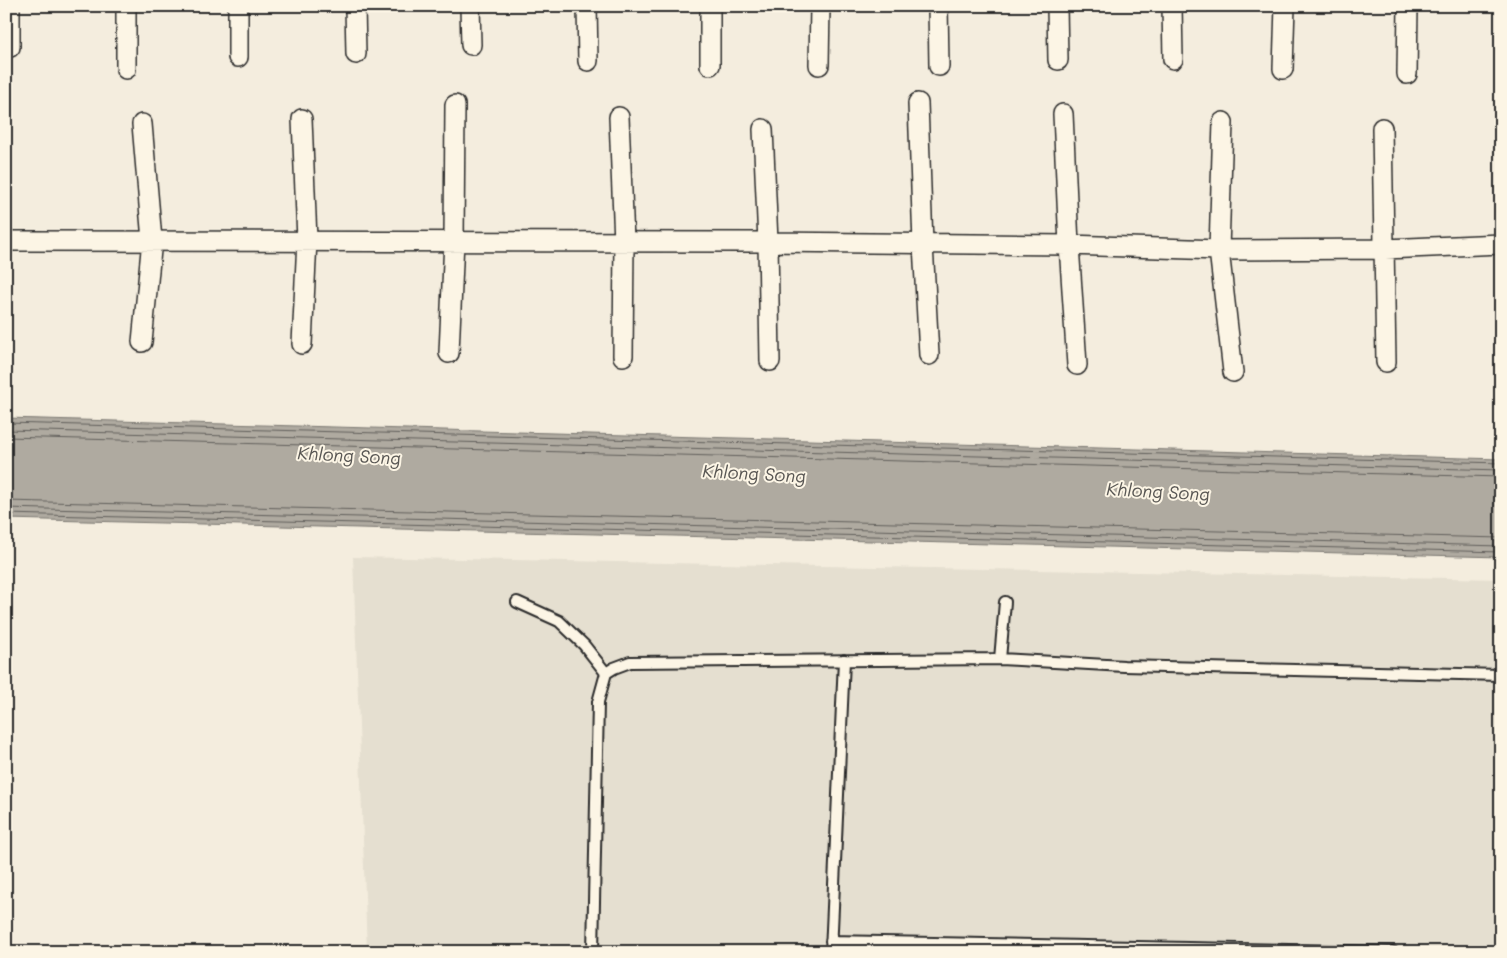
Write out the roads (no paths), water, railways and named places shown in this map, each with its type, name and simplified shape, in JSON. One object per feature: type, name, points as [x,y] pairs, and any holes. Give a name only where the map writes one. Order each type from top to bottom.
[{"type":"street","points":[[10,6],[10,47]]},
{"type":"street","points":[[126,6],[126,69]]},
{"type":"street","points":[[238,6],[238,57]]},
{"type":"street","points":[[355,6],[356,54]]},
{"type":"street","points":[[470,6],[471,45]]},
{"type":"street","points":[[587,6],[588,61]]},
{"type":"street","points":[[710,6],[710,65]]},
{"type":"street","points":[[819,65],[820,6]]},
{"type":"street","points":[[938,6],[940,66]]},
{"type":"street","points":[[1057,6],[1058,60]]},
{"type":"street","points":[[1172,6],[1173,59]]},
{"type":"street","points":[[1283,69],[1285,6]]},
{"type":"street","points":[[1407,74],[1408,6]]},
{"type":"street","points":[[918,103],[929,355]]},
{"type":"street","points":[[449,353],[454,240],[455,105]]},
{"type":"street","points":[[1063,114],[1077,365]]},
{"type":"street","points":[[619,117],[624,242],[623,356]]},
{"type":"street","points":[[302,119],[307,240],[302,344]]},
{"type":"street","points":[[1223,122],[1220,250],[1233,372]]},
{"type":"street","points":[[142,124],[152,240],[142,342]]},
{"type":"street","points":[[1382,128],[1386,362]]},
{"type":"street","points":[[763,129],[768,242],[770,361]]},
{"type":"street","points":[[6,241],[454,240],[768,242],[1220,250],[1385,249],[1501,244]]},
{"type":"lane","points":[[517,602],[559,622],[584,645],[606,673]]},
{"type":"lane","points":[[1000,659],[1005,602]]},
{"type":"lane","points":[[593,952],[598,702],[606,673],[630,662],[1000,659],[1124,666],[1501,675]]},
{"type":"lane","points":[[831,952],[844,660]]},
{"type":"lane","points":[[831,941],[1393,952]]},
{"type":"water","name":"Khlong Song","points":[[6,418],[1501,459],[1501,557],[6,519]]}]
